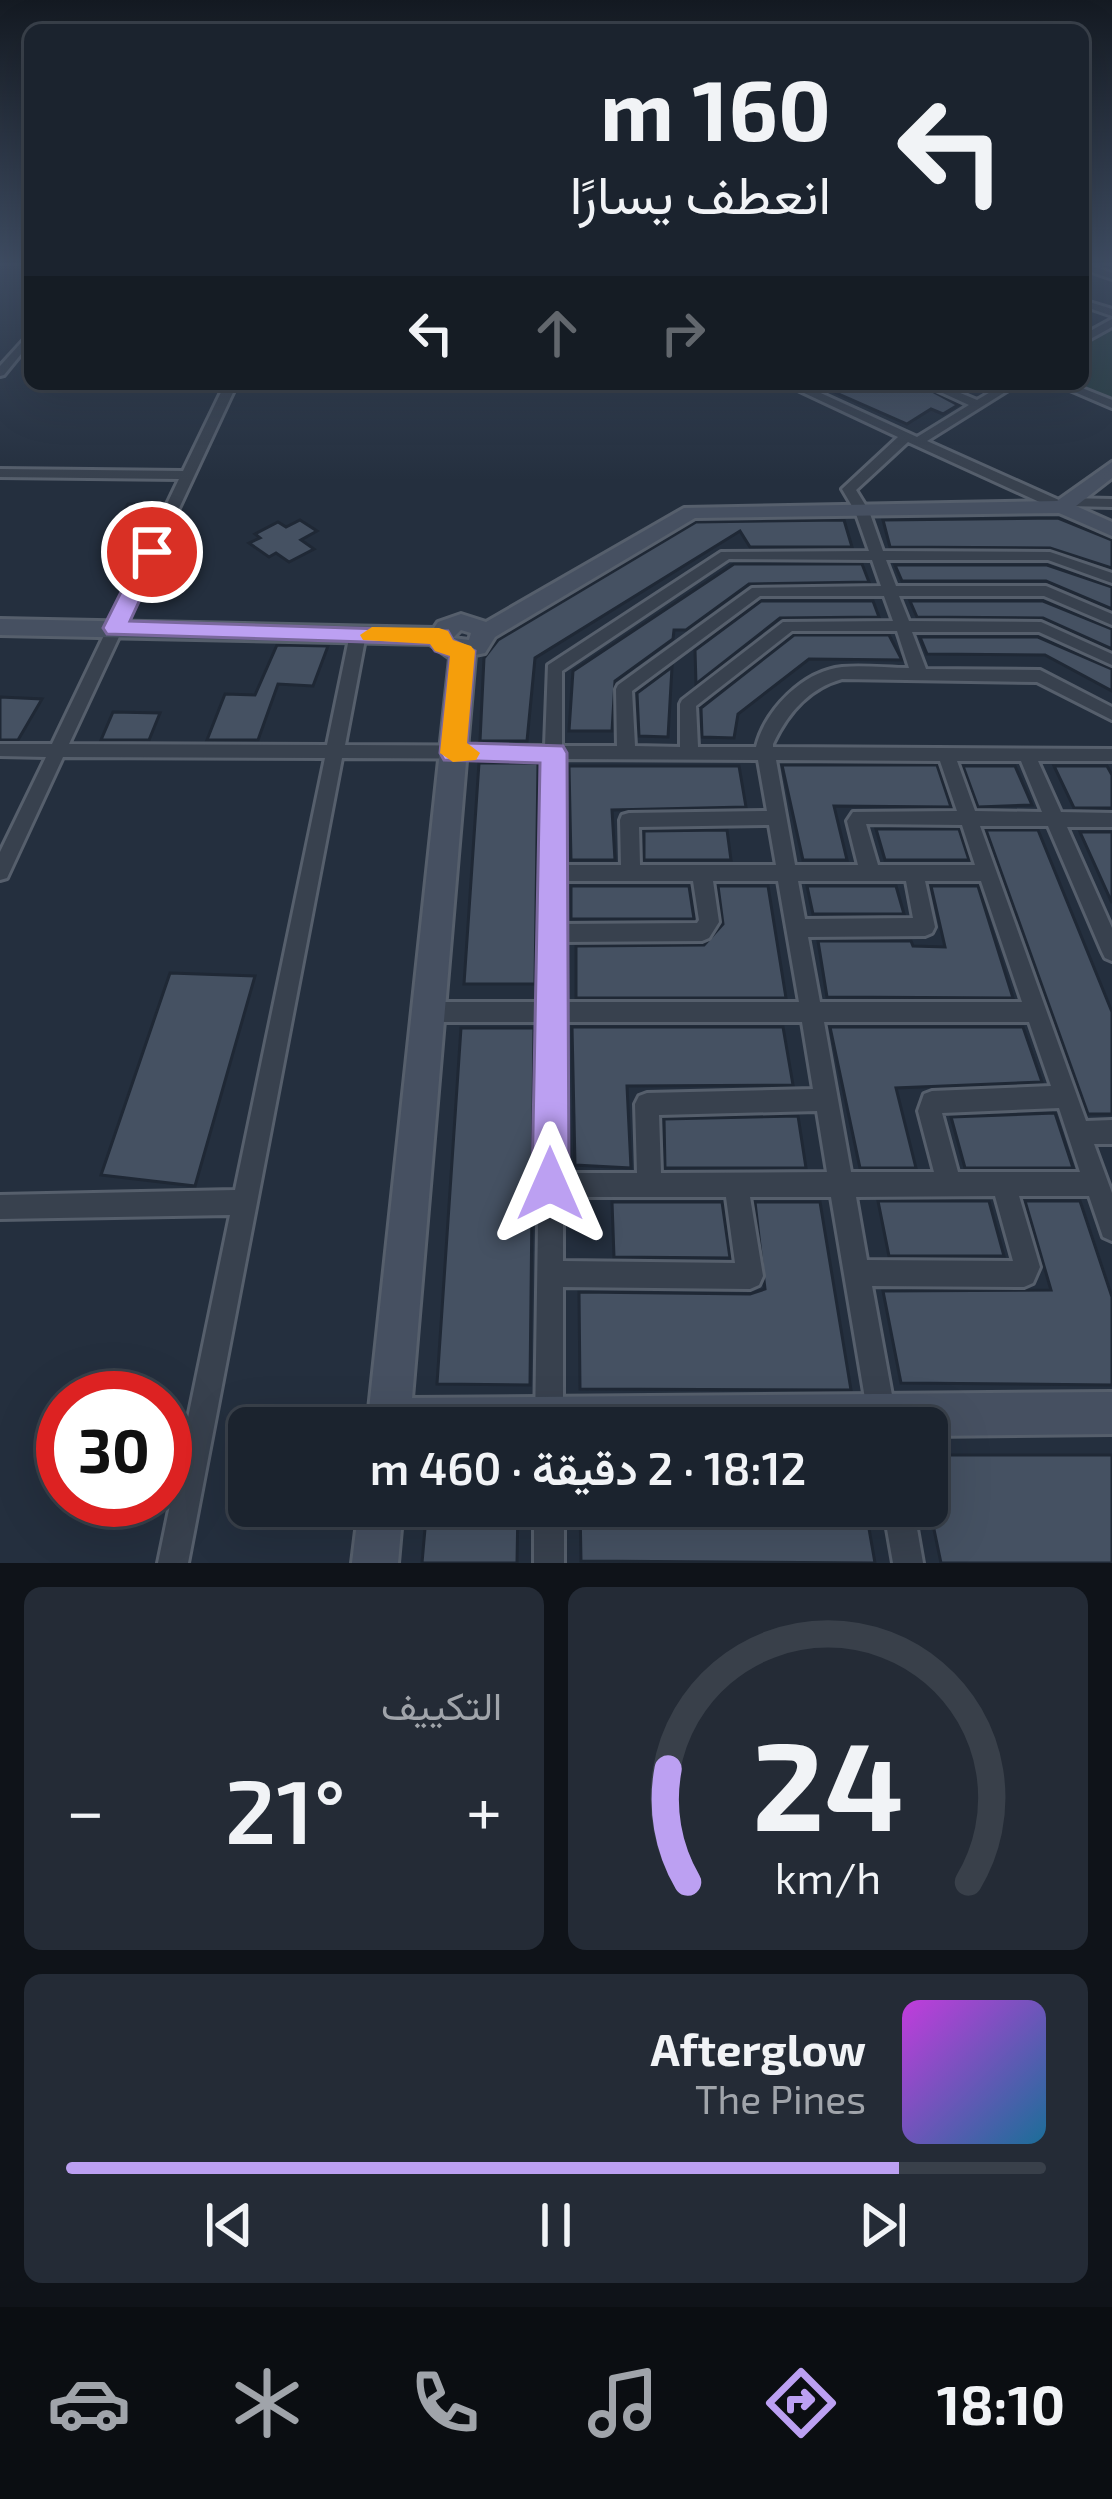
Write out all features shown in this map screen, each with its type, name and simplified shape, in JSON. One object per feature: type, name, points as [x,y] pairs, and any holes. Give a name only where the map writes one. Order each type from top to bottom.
[{"type":"street","points":[[0,373],[24,343]]},
{"type":"street","points":[[0,872],[228,390]]},
{"type":"street","points":[[808,390],[1112,530]]},
{"type":"street","points":[[943,390],[978,405]]},
{"type":"street","points":[[919,673],[862,511],[849,489],[912,439],[1002,390]]},
{"type":"street","points":[[1077,390],[1112,404]]},
{"type":"street","points":[[0,473],[188,475]]},
{"type":"street","points":[[1064,504],[1110,475]]},
{"type":"street","points":[[0,627],[462,640],[686,513],[1112,503]]},
{"type":"street","points":[[549,1407],[554,669],[720,558],[876,553],[1050,556],[1112,578]]},
{"type":"street","points":[[626,753],[625,689],[754,592],[1046,591],[1112,620]]},
{"type":"street","points":[[689,753],[688,704],[781,628],[1048,628],[1112,660]]},
{"type":"street","points":[[173,1563],[358,634]]},
{"type":"street","points":[[391,1407],[462,640]]},
{"type":"street","points":[[880,1407],[763,754],[767,736],[789,706],[822,678],[919,673],[1040,676],[1112,714]]},
{"type":"street","points":[[0,750],[1112,755]]},
{"type":"street","points":[[946,754],[1112,1228]]},
{"type":"street","points":[[1027,754],[1112,952]]},
{"type":"street","points":[[631,873],[629,820],[775,818]]},
{"type":"street","points":[[870,873],[856,818],[1112,820]]},
{"type":"street","points":[[552,873],[988,873]]},
{"type":"street","points":[[552,933],[702,932],[709,922],[702,873]]},
{"type":"street","points":[[794,928],[926,927],[914,873]]},
{"type":"street","points":[[428,1012],[1036,1012]]},
{"type":"street","points":[[949,1184],[930,1111],[932,1102],[1066,1097]]},
{"type":"street","points":[[649,1184],[646,1104],[825,1100]]},
{"type":"street","points":[[1078,1133],[1112,1132]]},
{"type":"street","points":[[550,1184],[1096,1184]]},
{"type":"street","points":[[549,1274],[750,1276],[736,1184]]},
{"type":"street","points":[[856,1273],[1024,1274],[1027,1267],[1004,1185]]},
{"type":"street","points":[[0,1207],[245,1202]]},
{"type":"street","points":[[948,1419],[1112,1413]]},
{"type":"street","points":[[376,1563],[379,1527]]},
{"type":"street","points":[[549,1527],[549,1563]]},
{"type":"street","points":[[902,1527],[908,1563]]},
{"type":"green space","points":[[1112,336],[1112,399],[1089,390],[1089,343]]},
{"type":"building","points":[[830,390],[930,390],[958,405],[943,414],[931,409],[907,424]]},
{"type":"building","points":[[128,504],[149,504],[132,539],[110,539]]},
{"type":"building","points":[[1058,518],[1112,540],[1112,568],[1050,548],[890,547],[883,520]]},
{"type":"building","points":[[300,520],[317,531],[301,540],[314,549],[289,562],[276,553],[269,557],[249,543],[260,538],[255,534],[278,522],[286,527]]},
{"type":"building","points":[[844,520],[852,547],[750,547],[740,531],[535,658],[527,741],[480,741],[484,658],[498,640],[696,522]]},
{"type":"building","points":[[734,564],[862,564],[869,582],[749,584],[686,630],[674,630],[673,639],[615,681],[612,731],[569,731],[573,671]]},
{"type":"building","points":[[895,565],[1047,565],[1112,587],[1112,609],[1046,581],[902,581]]},
{"type":"building","points":[[761,601],[873,601],[879,617],[780,618],[696,684],[695,650]]},
{"type":"building","points":[[910,601],[1043,601],[1112,629],[1112,649],[1043,618],[917,617]]},
{"type":"building","points":[[794,635],[889,635],[902,660],[809,659],[738,714],[734,738],[702,737],[701,708]]},
{"type":"building","points":[[920,637],[1038,637],[1112,669],[1112,691],[1045,655],[927,654]]},
{"type":"building","points":[[277,645],[328,646],[313,686],[278,684],[258,740],[207,740],[225,694],[255,695]]},
{"type":"building","points":[[672,667],[668,737],[639,736],[637,693]]},
{"type":"building","points":[[0,697],[42,699],[18,740],[0,740]]},
{"type":"building","points":[[113,712],[160,713],[149,740],[101,740]]},
{"type":"building","points":[[479,763],[538,763],[535,984],[464,984]]},
{"type":"building","points":[[782,765],[937,765],[951,807],[834,806],[847,860],[803,860]]},
{"type":"building","points":[[569,766],[739,766],[746,807],[612,810],[615,860],[571,860]]},
{"type":"building","points":[[963,766],[1015,766],[1032,805],[978,807]]},
{"type":"building","points":[[1054,766],[1107,766],[1112,775],[1112,808],[1074,808]]},
{"type":"building","points":[[876,829],[959,829],[969,860],[885,860]]},
{"type":"building","points":[[727,830],[731,860],[644,860],[644,831]]},
{"type":"building","points":[[986,830],[1038,830],[1112,1012],[1112,1114],[1088,1114]]},
{"type":"building","points":[[1080,832],[1112,832],[1112,903]]},
{"type":"building","points":[[571,886],[689,886],[694,919],[571,919]]},
{"type":"building","points":[[718,886],[768,886],[786,998],[576,998],[576,946],[704,945],[723,924]]},
{"type":"building","points":[[807,886],[896,886],[904,914],[813,914]]},
{"type":"building","points":[[931,886],[978,886],[1013,998],[827,997],[818,941],[911,941],[913,946],[945,947]]},
{"type":"building","points":[[170,973],[255,976],[195,1186],[101,1175]]},
{"type":"building","points":[[572,1027],[783,1027],[793,1085],[627,1086],[631,1168],[575,1165]]},
{"type":"building","points":[[830,1027],[1023,1027],[1042,1082],[896,1088],[916,1168],[860,1168]]},
{"type":"building","points":[[461,1028],[534,1028],[530,1385],[437,1384]]},
{"type":"building","points":[[1055,1113],[1073,1168],[965,1168],[951,1117]]},
{"type":"building","points":[[798,1116],[806,1168],[665,1168],[664,1119]]},
{"type":"building","points":[[878,1201],[989,1201],[1004,1256],[889,1256]]},
{"type":"building","points":[[1025,1201],[1080,1201],[1112,1297],[1112,1385],[901,1383],[883,1291],[1051,1290]]},
{"type":"building","points":[[612,1202],[722,1202],[730,1258],[614,1257]]},
{"type":"building","points":[[755,1202],[820,1202],[851,1390],[580,1389],[579,1292],[750,1294],[765,1289]]},
{"type":"building","points":[[948,1455],[1112,1455],[1112,1563],[941,1563],[933,1527],[948,1527]]},
{"type":"building","points":[[425,1527],[518,1527],[517,1563],[422,1563]]},
{"type":"building","points":[[580,1527],[869,1527],[875,1563],[581,1561]]},
{"type":"slow traffic","points":[[372,635],[439,636],[443,646],[463,651],[453,753],[467,753]]},
{"type":"route","points":[[152,552],[115,628],[439,636],[443,646],[463,651],[453,753],[553,753],[550,1184]]}]
